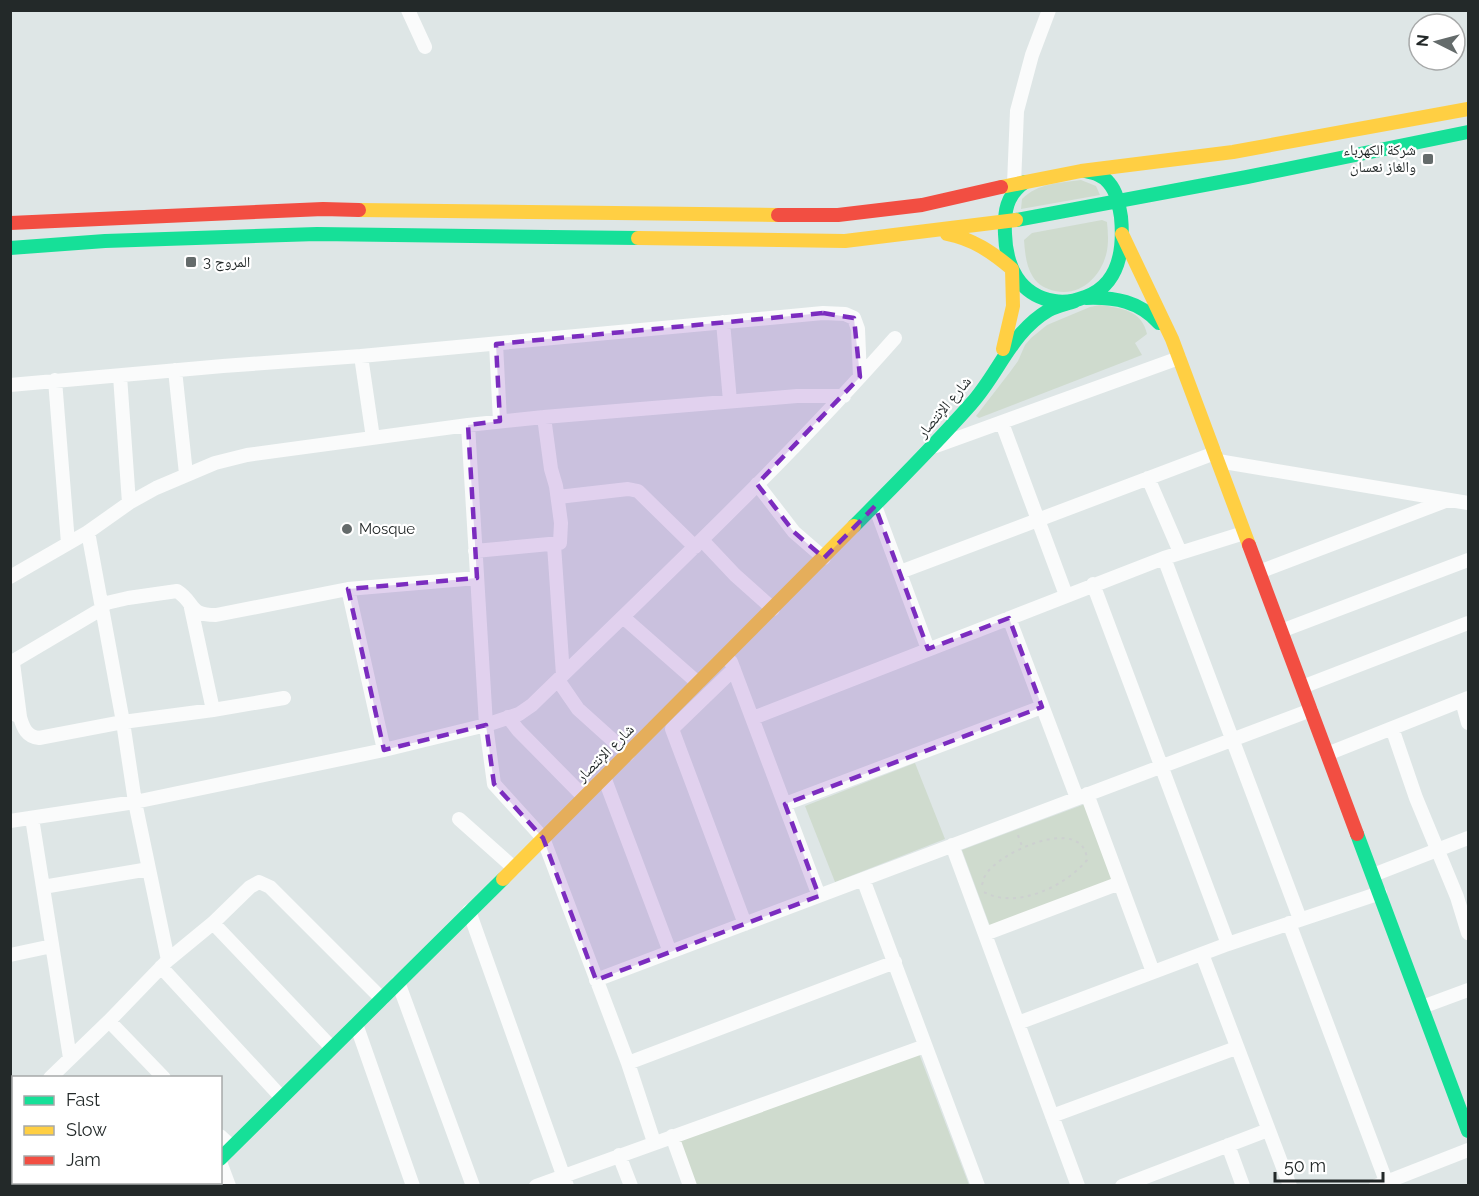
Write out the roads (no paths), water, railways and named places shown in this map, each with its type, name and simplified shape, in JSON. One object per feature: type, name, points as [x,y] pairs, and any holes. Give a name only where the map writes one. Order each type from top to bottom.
[{"type":"main road","points":[[10,223],[323,209],[838,215],[922,205],[1030,180],[1081,171],[1233,152],[1468,109]]},
{"type":"main road","points":[[10,248],[317,234],[845,241],[1004,222],[1258,175],[1468,132]]},
{"type":"main road","points":[[1000,360],[1014,340],[1039,316],[1081,299],[1105,285],[1112,277],[1121,256],[1119,199],[1105,178],[1081,171]]},
{"type":"main road","points":[[1030,180],[1016,188],[1004,209],[1006,252],[1021,284],[1040,297],[1052,301],[1114,298],[1138,305],[1153,315],[1172,339]]},
{"type":"main road","points":[[933,232],[974,240],[985,246],[1012,269],[1012,306],[1000,360]]},
{"type":"main road","points":[[1122,234],[1172,339],[1468,1131]]},
{"type":"main road","name":"شارع الإنتصار","points":[[222,1158],[933,447],[978,396],[1000,360]]},
{"type":"street","points":[[408,10],[425,47]]},
{"type":"street","points":[[1014,184],[1017,111],[1032,55],[1048,10]]},
{"type":"street","points":[[10,385],[361,356],[823,313],[845,314],[854,318],[858,329],[860,377]]},
{"type":"street","points":[[723,322],[730,401]]},
{"type":"street","points":[[10,822],[135,802],[384,750],[486,725],[519,714],[532,705],[699,543],[844,396],[895,338]]},
{"type":"street","points":[[496,344],[500,421]]},
{"type":"street","points":[[361,356],[373,438]]},
{"type":"street","points":[[933,447],[1179,358]]},
{"type":"street","points":[[175,370],[186,474]]},
{"type":"street","points":[[120,376],[129,503]]},
{"type":"street","points":[[55,380],[68,543]]},
{"type":"street","points":[[10,577],[88,532],[129,503],[186,474],[215,463],[247,455],[468,424],[797,396],[844,396]]},
{"type":"street","points":[[475,551],[560,543],[558,497],[551,469],[544,417]]},
{"type":"street","points":[[1002,423],[1066,594]]},
{"type":"street","points":[[468,424],[486,725],[494,784],[543,838],[628,1064],[654,1142]]},
{"type":"street","points":[[900,572],[1148,478],[1216,457],[1468,503]]},
{"type":"street","points":[[1148,478],[1180,552]]},
{"type":"street","points":[[757,484],[794,532],[824,558]]},
{"type":"street","points":[[558,497],[628,489],[638,491],[773,609]]},
{"type":"street","points":[[1259,572],[1449,500]]},
{"type":"street","points":[[875,506],[928,649]]},
{"type":"street","points":[[88,532],[103,606],[164,964],[282,1098]]},
{"type":"street","points":[[753,718],[1066,594],[1180,552],[1245,533]]},
{"type":"street","points":[[554,545],[561,677],[578,709],[628,754]]},
{"type":"street","points":[[1164,558],[1232,739],[1295,921],[1381,1183],[1468,1150]]},
{"type":"street","points":[[1281,631],[1468,560]]},
{"type":"street","points":[[191,608],[202,615],[216,615],[348,590],[477,578]]},
{"type":"street","points":[[1093,584],[1228,944]]},
{"type":"street","points":[[348,590],[384,750]]},
{"type":"street","points":[[213,710],[191,608],[184,596],[177,591],[128,598],[103,606],[12,663],[15,714],[26,731],[32,737],[39,738],[123,722],[213,710],[284,698]]},
{"type":"street","points":[[623,617],[698,684]]},
{"type":"street","points":[[1009,618],[1042,707],[1120,883],[1153,972]]},
{"type":"street","points":[[1302,687],[1468,624]]},
{"type":"street","points":[[728,653],[819,896]]},
{"type":"street","points":[[734,669],[672,729],[745,924]]},
{"type":"street","points":[[1327,754],[1465,700],[1468,723]]},
{"type":"street","points":[[785,804],[1042,707]]},
{"type":"street","points":[[596,980],[1311,710]]},
{"type":"street","points":[[508,717],[584,797]]},
{"type":"street","points":[[1392,728],[1457,897],[1468,933]]},
{"type":"street","points":[[604,777],[669,952]]},
{"type":"street","points":[[32,818],[70,1058]]},
{"type":"street","points":[[459,819],[514,868]]},
{"type":"street","points":[[1372,875],[1468,838]]},
{"type":"street","points":[[952,845],[1078,1185]]},
{"type":"street","points":[[43,887],[149,869]]},
{"type":"street","points":[[863,879],[978,1185]]},
{"type":"street","points":[[57,1075],[70,1058],[164,964],[213,923],[250,887],[259,882],[270,887],[382,999]]},
{"type":"street","points":[[985,934],[1120,883]]},
{"type":"street","points":[[1018,1023],[1228,944],[1380,893]]},
{"type":"street","points":[[470,912],[565,1180]]},
{"type":"street","points":[[213,923],[332,1048]]},
{"type":"street","points":[[10,955],[52,946]]},
{"type":"street","points":[[1202,954],[1290,1185]]},
{"type":"street","points":[[628,1064],[895,962]]},
{"type":"street","points":[[398,982],[473,1185]]},
{"type":"street","points":[[1422,1007],[1468,990]]},
{"type":"street","points":[[109,1021],[163,1076]]},
{"type":"street","points":[[356,1024],[413,1185]]},
{"type":"street","points":[[536,1185],[565,1180],[654,1142],[925,1047]]},
{"type":"street","points":[[1052,1116],[1236,1048]]},
{"type":"street","points":[[1122,1185],[1268,1130]]},
{"type":"street","points":[[672,1136],[690,1185]]},
{"type":"street","points":[[222,1138],[232,1148]]},
{"type":"street","points":[[1228,1145],[1243,1185]]},
{"type":"street","points":[[619,1155],[631,1185]]},
{"type":"street","points":[[222,1166],[229,1185]]},
{"type":"place","name":"شركة الكهرباء والغاز نعسان","points":[[1428,159]]},
{"type":"place","name":"المروج 3","points":[[191,262]]},
{"type":"place","name":"Mosque","points":[[347,529]]}]
